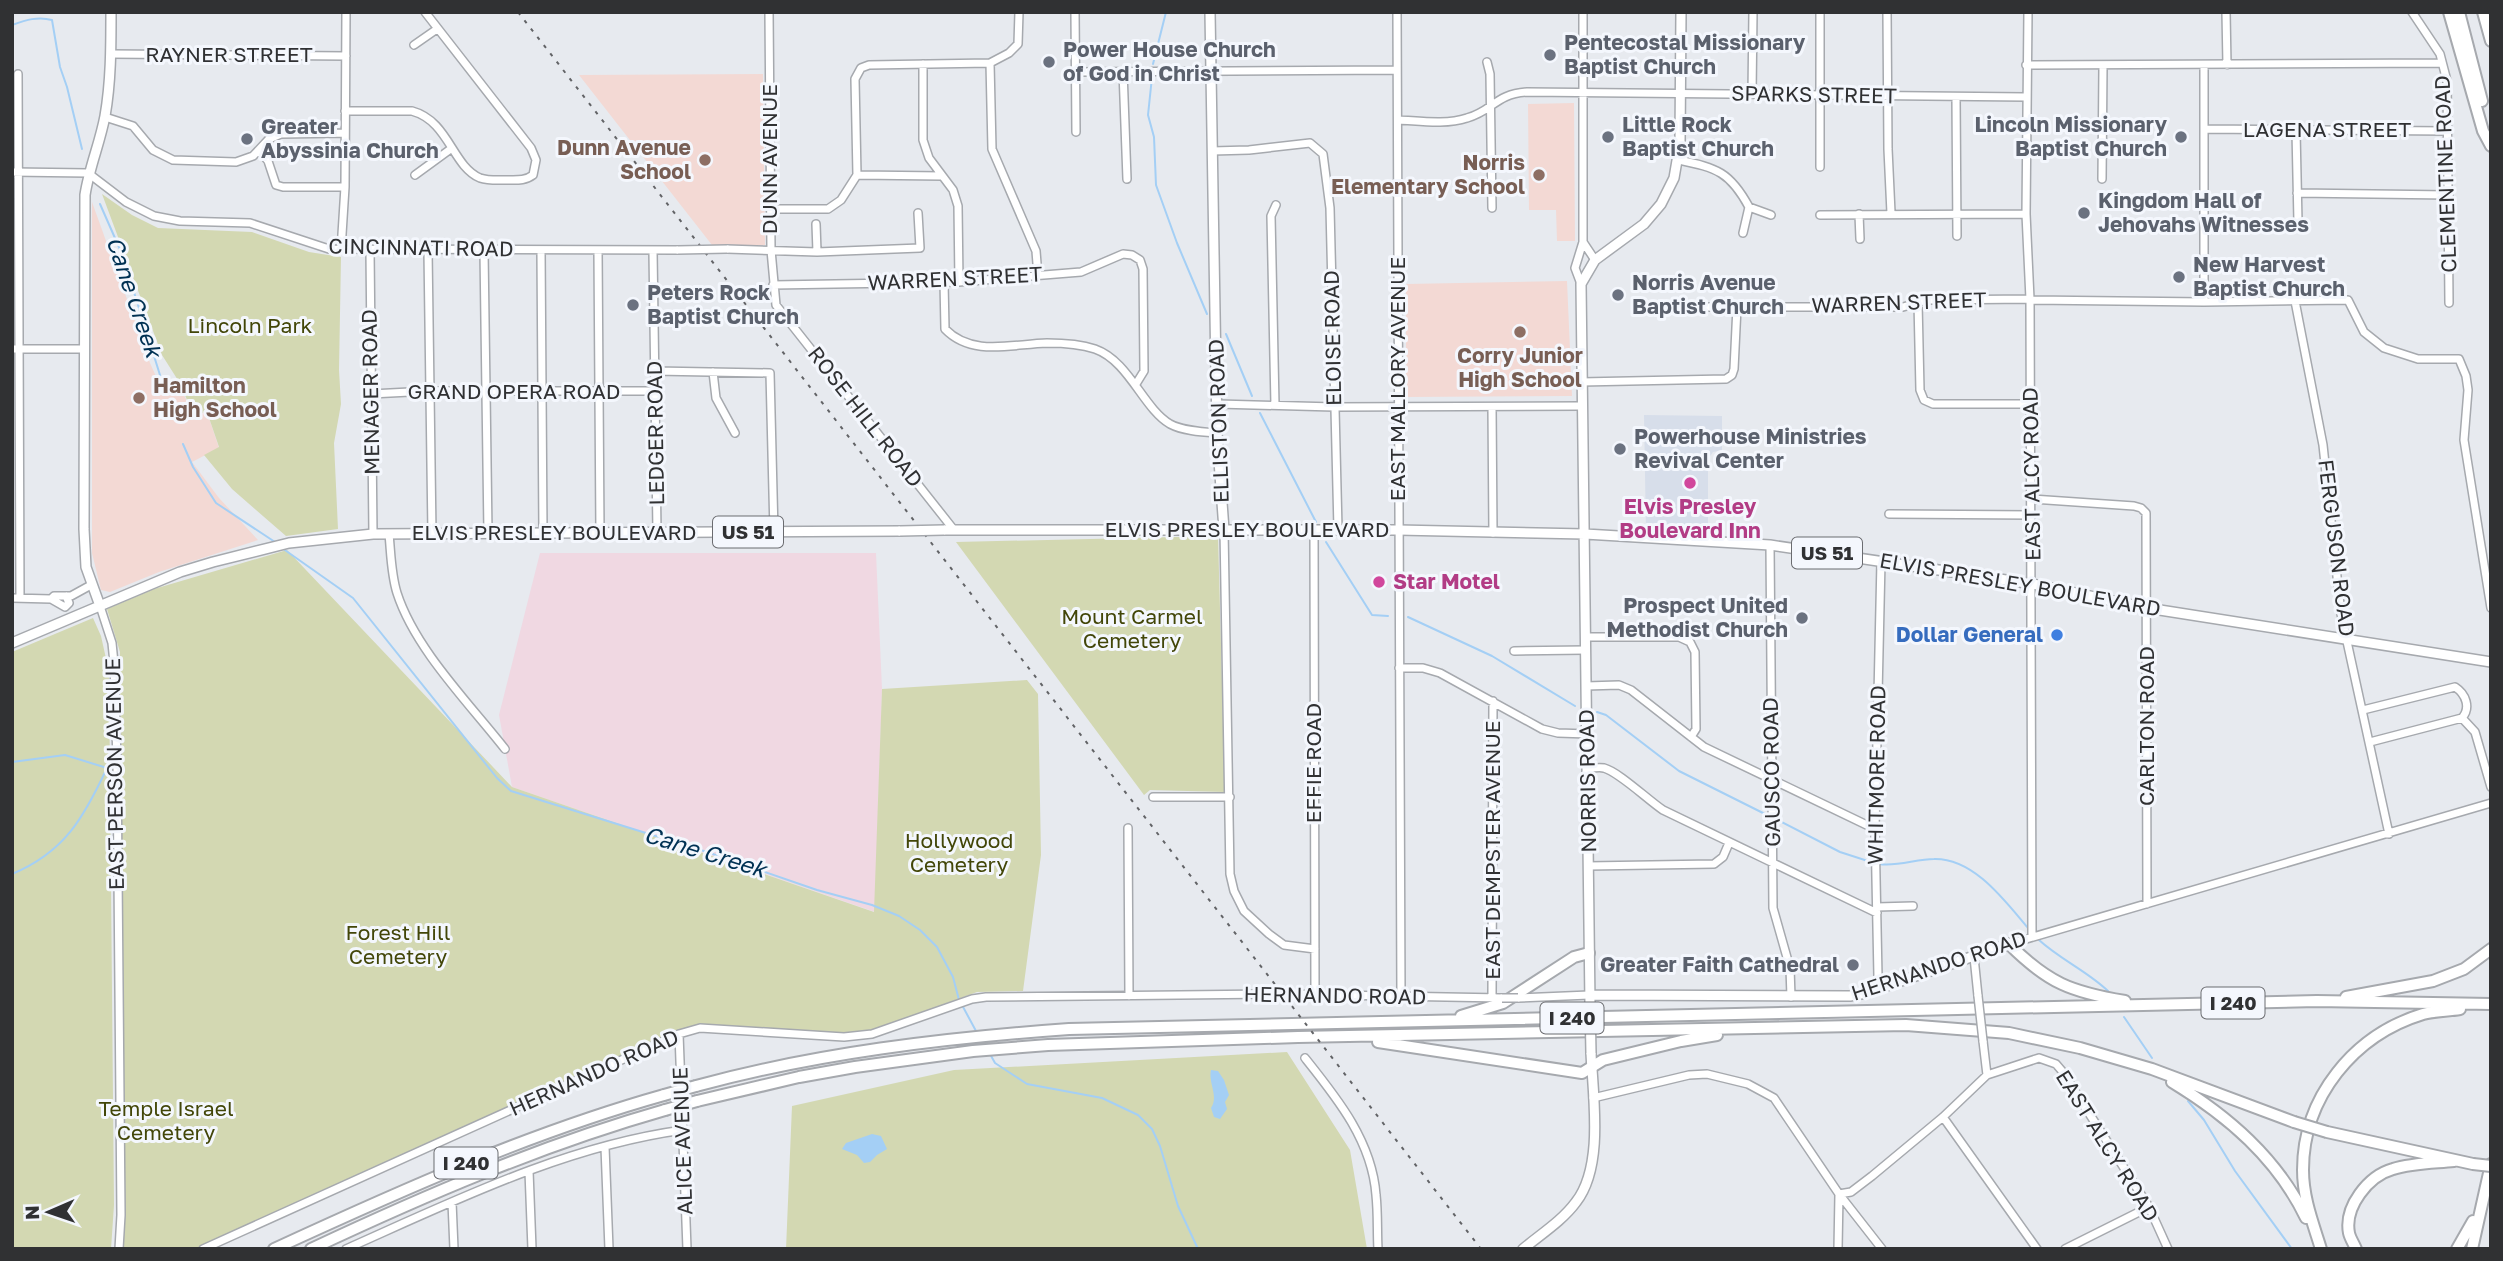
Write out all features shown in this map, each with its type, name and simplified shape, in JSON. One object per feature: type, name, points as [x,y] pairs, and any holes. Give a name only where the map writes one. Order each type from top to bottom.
[{"type":"highway","points":[[2449,12],[2483,131],[2491,146]]},
{"type":"highway","points":[[2459,12],[2491,134]]},
{"type":"highway","points":[[2483,12],[2491,41]]},
{"type":"highway","points":[[2009,944],[2039,973],[2065,987],[2149,1005]]},
{"type":"highway","points":[[2317,1002],[2433,981],[2464,969],[2491,949]]},
{"type":"highway","points":[[1439,1020],[1503,1003],[1574,957],[1589,953]]},
{"type":"highway","points":[[2317,1002],[2491,1005]]},
{"type":"highway","name":"I 240","points":[[274,1249],[480,1157],[582,1119],[695,1086],[809,1060],[968,1038],[1069,1029],[2317,1002]]},
{"type":"highway","points":[[2321,1249],[2307,1206],[2303,1172],[2304,1143],[2319,1100],[2338,1069],[2372,1038],[2392,1026],[2424,1014],[2491,1005]]},
{"type":"highway","name":"I 240","points":[[311,1249],[469,1177],[573,1138],[697,1101],[816,1074],[910,1058],[1094,1043],[1906,1025],[1978,1030],[2008,1033],[2080,1048],[2152,1069],[2327,1132],[2454,1161],[2491,1165]]},
{"type":"highway","points":[[1348,1038],[1582,1073],[1603,1060],[1681,1041],[1748,1029]]},
{"type":"highway","points":[[2152,1069],[2211,1106],[2250,1139],[2280,1175],[2302,1209],[2321,1249]]},
{"type":"highway","points":[[2356,1249],[2349,1233],[2350,1214],[2358,1195],[2372,1180],[2390,1169],[2454,1161]]},
{"type":"highway","points":[[2472,1249],[2491,1165]]},
{"type":"highway","points":[[2457,1249],[2468,1232],[2484,1192]]},
{"type":"main road","name":"EAST PERSON AVENUE","points":[[100,606],[86,567],[84,528],[85,195],[88,173],[105,117],[111,54],[111,12]]},
{"type":"main road","name":"ELLISTON ROAD","points":[[1209,12],[1217,433],[1224,530]]},
{"type":"main road","points":[[1581,284],[1595,260],[1644,224],[1661,204],[1674,178],[1679,160],[1681,12]]},
{"type":"main road","name":"NORRIS ROAD","points":[[1523,1249],[1565,1215],[1578,1200],[1589,1178],[1593,1158],[1581,284]]},
{"type":"main road","name":"ELVIS PRESLEY BOULEVARD","points":[[12,643],[180,572],[289,543],[373,534],[1338,529],[1585,534],[1770,545],[2033,583],[2147,608],[2491,662]]},
{"type":"main road","name":"HERNANDO ROAD","points":[[1590,999],[1850,996],[2009,944]]},
{"type":"street","points":[[341,250],[345,187],[346,12]]},
{"type":"street","points":[[345,111],[412,111],[422,114],[434,122],[452,148],[478,177],[488,180],[527,180],[533,175],[536,160],[531,148],[425,12]]},
{"type":"street","name":"DUNN AVENUE","points":[[769,12],[770,209],[776,305]]},
{"type":"street","points":[[770,209],[828,209],[841,200],[857,175],[855,79],[861,68],[869,65],[990,63],[1009,53],[1018,44],[1020,12]]},
{"type":"street","points":[[1075,12],[1076,132]]},
{"type":"street","name":"EAST MALLORY AVENUE","points":[[1397,12],[1401,997]]},
{"type":"street","name":"NORRIS ROAD","points":[[1581,284],[1576,268],[1583,242],[1583,12]]},
{"type":"street","points":[[1752,94],[1753,12]]},
{"type":"street","points":[[1820,12],[1820,167]]},
{"type":"street","points":[[1887,12],[1891,213]]},
{"type":"street","name":"EAST ALCY ROAD","points":[[2028,12],[2026,214],[2030,300],[2033,583],[2032,936]]},
{"type":"street","points":[[2226,12],[2227,65]]},
{"type":"street","name":"CLEMENTINE ROAD","points":[[2412,12],[2437,48],[2447,80],[2449,303]]},
{"type":"street","points":[[414,46],[437,29]]},
{"type":"street","name":"RAYNER STREET","points":[[111,54],[346,56]]},
{"type":"street","points":[[1487,62],[1490,74],[1492,208]]},
{"type":"street","points":[[990,63],[992,149],[1036,251],[1038,276]]},
{"type":"street","points":[[2026,65],[2442,63]]},
{"type":"street","points":[[923,64],[923,140],[929,158],[953,190],[958,206],[959,282]]},
{"type":"street","points":[[2204,65],[2204,302]]},
{"type":"street","points":[[2102,178],[2103,66]]},
{"type":"street","points":[[1075,72],[1397,70]]},
{"type":"street","points":[[1123,71],[1127,179]]},
{"type":"street","points":[[18,74],[15,172],[16,598],[51,599],[54,596],[71,596],[91,585]]},
{"type":"street","name":"SPARKS STREET","points":[[1399,120],[1455,121],[1467,118],[1501,97],[1513,93],[2026,97]]},
{"type":"street","points":[[1956,97],[1957,236]]},
{"type":"street","points":[[105,117],[133,126],[153,150],[173,160],[236,162],[260,151],[270,139],[281,134],[345,133]]},
{"type":"street","name":"LAGENA STREET","points":[[2206,130],[2448,131]]},
{"type":"street","points":[[2296,131],[2298,222]]},
{"type":"street","name":"ELOISE ROAD","points":[[1212,151],[1310,143],[1323,154],[1330,208],[1338,529]]},
{"type":"street","points":[[415,175],[452,148]]},
{"type":"street","points":[[260,151],[268,162],[276,185],[345,187]]},
{"type":"street","points":[[1679,160],[1723,173],[1733,182],[1749,208],[1771,215]]},
{"type":"street","points":[[15,172],[88,173]]},
{"type":"street","name":"CINCINNATI ROAD","points":[[88,173],[126,202],[154,216],[180,221],[250,223],[329,250],[817,252],[920,248],[918,213]]},
{"type":"street","points":[[857,175],[942,176]]},
{"type":"street","points":[[2297,193],[2449,195]]},
{"type":"street","points":[[1275,405],[1271,216],[1276,205]]},
{"type":"street","points":[[1743,233],[1749,208]]},
{"type":"street","points":[[1859,214],[1860,239]]},
{"type":"street","points":[[1820,215],[2026,214]]},
{"type":"street","points":[[816,224],[817,252]]},
{"type":"street","points":[[1583,242],[1595,260]]},
{"type":"street","points":[[541,250],[543,533]]},
{"type":"street","points":[[598,250],[600,533]]},
{"type":"street","name":"MENAGER ROAD","points":[[370,251],[373,534]]},
{"type":"street","points":[[428,251],[432,534]]},
{"type":"street","points":[[484,251],[488,533]]},
{"type":"street","name":"LEDGER ROAD","points":[[653,251],[657,532]]},
{"type":"street","name":"WARREN STREET","points":[[773,285],[959,282],[1038,276],[1082,272],[1123,254],[1132,255],[1140,260],[1143,269],[1144,371],[1136,384]]},
{"type":"street","points":[[944,282],[945,329],[955,339],[964,343],[1010,348],[1047,343],[1097,349],[1115,362],[1136,384],[1158,415],[1172,425],[1217,433]]},
{"type":"street","name":"WARREN STREET","points":[[1658,307],[1903,307],[1927,300],[2348,300],[2364,332],[2376,344],[2418,359],[2454,359],[2462,362],[2468,390],[2464,440],[2491,608]]},
{"type":"street","name":"FERGUSON ROAD","points":[[2295,301],[2323,445],[2345,640],[2389,834]]},
{"type":"street","points":[[1918,302],[1920,390],[1924,400],[1933,404],[2031,404]]},
{"type":"street","name":"ROSE HILL ROAD","points":[[776,305],[949,530]]},
{"type":"street","points":[[1581,382],[1726,379],[1732,375],[1734,369],[1737,307]]},
{"type":"street","points":[[15,349],[85,349]]},
{"type":"street","points":[[655,370],[770,373],[774,532]]},
{"type":"street","points":[[713,372],[716,398],[735,433]]},
{"type":"street","name":"GRAND OPERA ROAD","points":[[371,394],[429,391],[656,391]]},
{"type":"street","points":[[1218,404],[1334,407],[1581,406]]},
{"type":"street","points":[[1492,407],[1493,533]]},
{"type":"street","name":"CARLTON ROAD","points":[[2032,499],[2141,508],[2146,513],[2147,904]]},
{"type":"street","points":[[1889,514],[2032,515]]},
{"type":"street","name":"ELLISTON ROAD","points":[[1224,530],[1230,874],[1234,891],[1244,911],[1269,934],[1284,945],[1315,949]]},
{"type":"street","name":"EFFIE ROAD","points":[[1314,530],[1315,996]]},
{"type":"street","points":[[389,534],[394,582],[407,619],[423,645],[505,749]]},
{"type":"street","name":"GAUSCO ROAD","points":[[1770,545],[1773,908],[1790,968],[1791,997]]},
{"type":"street","name":"WHITMORE ROAD","points":[[1881,561],[1875,829],[1878,977],[1884,987]]},
{"type":"street","name":"EAST PERSON AVENUE","points":[[100,606],[113,653],[116,719],[120,1249]]},
{"type":"street","points":[[1586,637],[1678,637],[1690,642],[1695,652],[1696,729],[1692,737]]},
{"type":"street","points":[[1514,650],[1586,650]]},
{"type":"street","points":[[1399,668],[1423,668],[1440,673],[1542,729],[1558,733],[1588,734]]},
{"type":"street","points":[[1587,686],[1619,685],[1631,690],[1704,747],[1875,829]]},
{"type":"street","points":[[2362,710],[2455,687],[2461,691],[2467,705],[2466,714],[2462,718],[2370,742]]},
{"type":"street","name":"EAST DEMPSTER AVENUE","points":[[1492,998],[1493,701]]},
{"type":"street","points":[[2462,718],[2475,732],[2491,787]]},
{"type":"street","points":[[1588,769],[1610,770],[1647,800],[1729,843],[1877,910],[1913,906]]},
{"type":"street","points":[[1153,797],[1230,797]]},
{"type":"street","name":"HERNANDO ROAD","points":[[2009,944],[2491,803]]},
{"type":"street","points":[[1128,828],[1129,996]]},
{"type":"street","points":[[1588,866],[1713,864],[1723,857],[1729,843]]},
{"type":"street","points":[[1839,1194],[1851,1192],[1942,1117],[1987,1075],[1973,957]]},
{"type":"street","name":"HERNANDO ROAD","points":[[204,1249],[679,1034],[700,1028],[844,1037],[872,1034],[972,999],[1315,996],[1590,999]]},
{"type":"street","name":"ALICE AVENUE","points":[[679,1034],[687,1249]]},
{"type":"street","points":[[1305,1058],[1340,1102],[1371,1167],[1376,1193],[1378,1249]]},
{"type":"street","name":"EAST ALCY ROAD","points":[[1987,1075],[2039,1058],[2056,1064],[2148,1207],[2168,1249]]},
{"type":"street","points":[[1593,1098],[1689,1075],[1707,1074],[1748,1084],[1774,1098],[1839,1194],[1882,1249]]},
{"type":"street","points":[[1942,1117],[2037,1249]]},
{"type":"street","points":[[346,1249],[528,1171],[646,1135],[683,1130]]},
{"type":"street","points":[[605,1147],[609,1249]]},
{"type":"street","points":[[528,1171],[532,1249]]},
{"type":"street","points":[[1838,1249],[1839,1194]]},
{"type":"street","points":[[452,1202],[454,1249]]},
{"type":"street","points":[[2065,1249],[2148,1207]]},
{"type":"shaded area","name":"Dunn Avenue School","points":[[763,74],[765,245],[712,245],[579,75]]},
{"type":"shaded area","points":[[1574,103],[1575,241],[1557,241],[1556,210],[1529,210],[1528,104]]},
{"type":"shaded area","name":"Hamilton High School","points":[[92,202],[159,383],[176,378],[193,414],[207,412],[219,448],[192,462],[219,498],[258,540],[159,572],[110,592],[101,590],[92,553]]},
{"type":"shaded area","points":[[1567,281],[1572,396],[1406,397],[1406,284]]},
{"type":"shaded area","points":[[1644,415],[1722,416],[1722,450],[1713,452],[1708,459],[1708,533],[1646,532]]},
{"type":"shaded area","points":[[540,553],[876,553],[882,689],[875,912],[512,787],[499,715]]},
{"type":"green space","name":"Lincoln Park","points":[[102,194],[132,215],[158,228],[252,232],[309,252],[341,257],[341,404],[334,443],[338,529],[286,536],[232,489],[204,455],[219,447],[207,412],[193,415],[181,385],[162,355]]},
{"type":"green space","name":"Mount Carmel Cemetery","points":[[1218,536],[1225,792],[1150,790],[1144,795],[956,542]]},
{"type":"green space","name":"Forest Hill Cemetery","points":[[287,550],[512,787],[874,912],[882,689],[1027,680],[1038,694],[1041,855],[1023,991],[977,992],[871,1031],[834,1033],[690,1026],[195,1249],[121,1249],[120,652],[107,609],[154,589]]},
{"type":"green space","points":[[93,618],[101,636],[109,672],[114,1205],[111,1249],[12,1249],[12,652]]},
{"type":"green space","points":[[1287,1052],[1350,1150],[1367,1249],[786,1249],[792,1106],[954,1070]]},
{"type":"water","points":[[1211,1070],[1218,1071],[1229,1095],[1225,1102],[1227,1109],[1220,1119],[1214,1117],[1211,1108],[1214,1094]]},
{"type":"water","points":[[872,1134],[881,1136],[887,1149],[870,1162],[864,1163],[857,1155],[842,1149],[846,1143]]},
{"type":"waterway","points":[[1153,64],[1166,12]]},
{"type":"waterway","name":"Cane Creek","points":[[12,25],[27,20],[52,20],[60,67],[82,149]]},
{"type":"waterway","points":[[1152,77],[1148,115],[1154,137],[1156,185],[1207,314]]},
{"type":"waterway","name":"Cane Creek","points":[[100,204],[122,254],[165,391]]},
{"type":"waterway","points":[[1226,334],[1252,396]]},
{"type":"waterway","points":[[1260,413],[1316,522]]},
{"type":"waterway","name":"Cane Creek","points":[[183,444],[193,467],[216,503],[275,542]]},
{"type":"waterway","points":[[1326,542],[1372,615],[1388,616]]},
{"type":"waterway","name":"Cane Creek","points":[[282,548],[353,598],[497,778],[511,791],[707,852],[817,890],[872,905],[899,916],[920,930],[937,947],[953,977],[959,1000]]},
{"type":"waterway","points":[[1408,617],[1492,656],[1575,706]]},
{"type":"waterway","points":[[1597,712],[1606,715],[1679,771],[1769,816]]},
{"type":"waterway","points":[[12,762],[65,755],[107,768],[90,802],[71,831],[46,855],[12,874]]},
{"type":"waterway","points":[[1774,818],[1840,852],[1874,863]]},
{"type":"waterway","points":[[1879,864],[1934,859],[1962,866],[1987,883],[2028,928]]},
{"type":"waterway","points":[[2039,940],[2108,991]]},
{"type":"waterway","name":"Cane Creek","points":[[962,1005],[976,1031]]},
{"type":"waterway","points":[[2124,1017],[2152,1058]]},
{"type":"waterway","name":"Cane Creek","points":[[990,1054],[995,1063],[1027,1084],[1102,1098],[1138,1115],[1152,1129],[1160,1146],[1178,1206],[1198,1249]]},
{"type":"waterway","points":[[2188,1101],[2204,1120],[2235,1171],[2292,1249]]},
{"type":"railway","points":[[518,12],[1481,1249]]},
{"type":"place","name":"Pentecostal Missionary Baptist Church","points":[[1550,55]]},
{"type":"place","name":"Power House Church of God in Christ","points":[[1049,62]]},
{"type":"place","name":"Little Rock Baptist Church","points":[[1608,137]]},
{"type":"place","name":"Lincoln Missionary Baptist Church","points":[[2181,137]]},
{"type":"place","name":"Greater Abyssinia Church","points":[[247,139]]},
{"type":"place","name":"Dunn Avenue School","points":[[705,160]]},
{"type":"place","name":"Norris Elementary School","points":[[1539,175]]},
{"type":"place","name":"Kingdom Hall of Jehovahs Witnesses","points":[[2084,213]]},
{"type":"place","name":"New Harvest Baptist Church","points":[[2179,277]]},
{"type":"place","name":"Norris Avenue Baptist Church","points":[[1618,295]]},
{"type":"place","name":"Peters Rock Baptist Church","points":[[633,305]]},
{"type":"place","name":"Corry Junior High School","points":[[1520,332]]},
{"type":"place","name":"Hamilton High School","points":[[139,398]]},
{"type":"place","name":"Powerhouse Ministries Revival Center","points":[[1620,449]]},
{"type":"place","name":"Elvis Presley Boulevard Inn","points":[[1690,483]]},
{"type":"place","name":"Star Motel","points":[[1379,582]]},
{"type":"place","name":"Prospect United Methodist Church","points":[[1802,618]]},
{"type":"place","name":"Dollar General","points":[[2057,635]]},
{"type":"place","name":"Greater Faith Cathedral","points":[[1853,965]]},
{"type":"park label","name":"Hollywood Cemetery","points":[[959,853]]},
{"type":"park label","name":"Temple Israel Cemetery","points":[[166,1121]]}]
